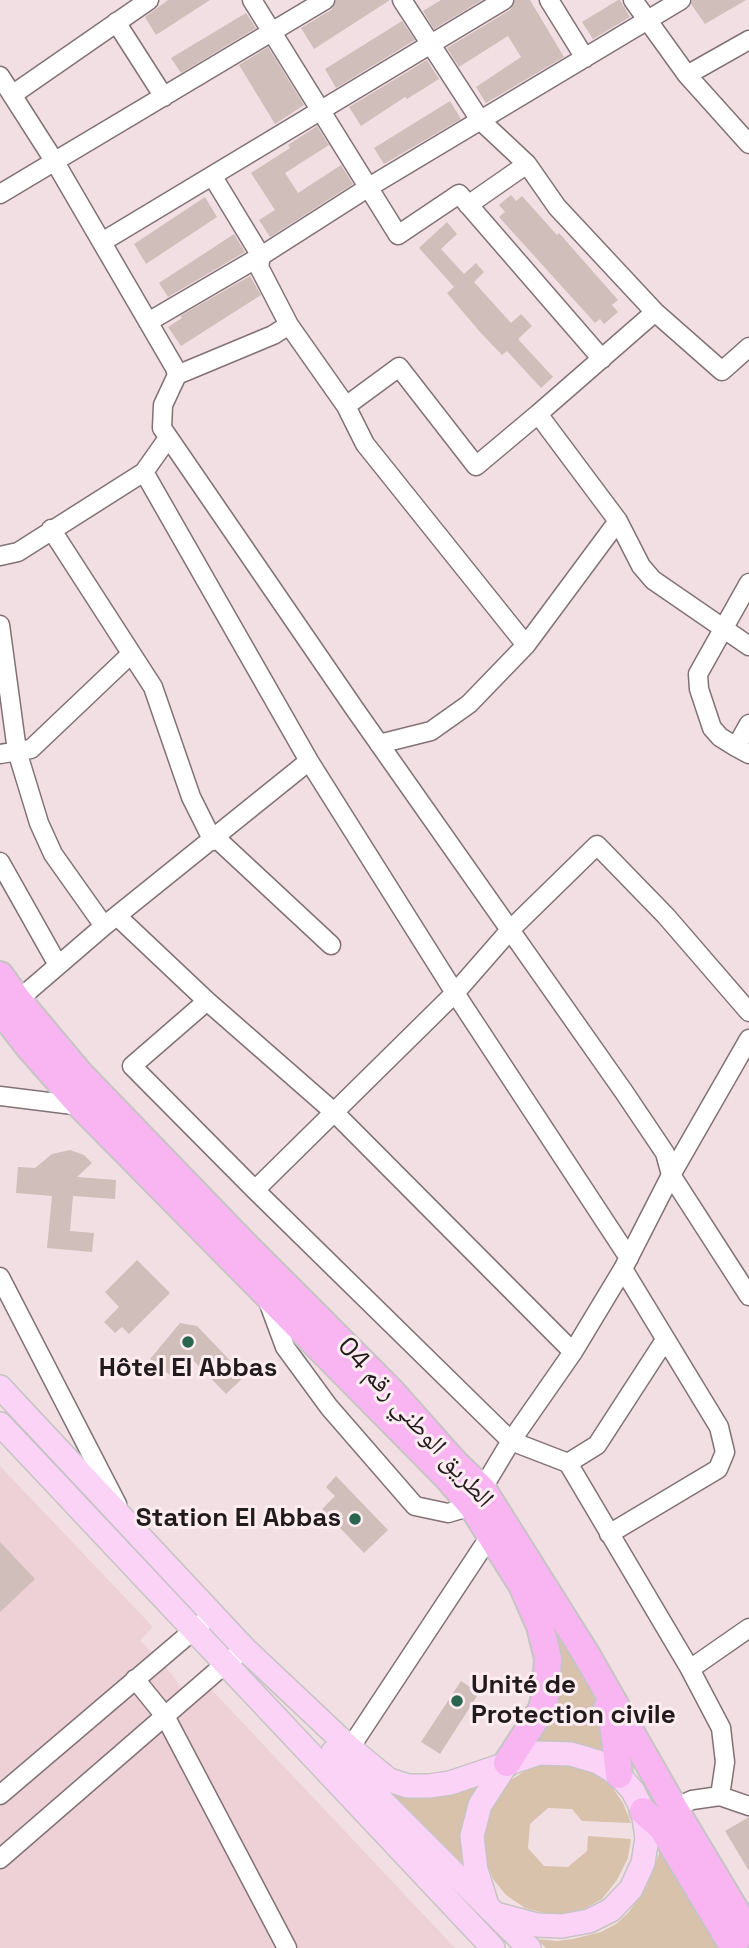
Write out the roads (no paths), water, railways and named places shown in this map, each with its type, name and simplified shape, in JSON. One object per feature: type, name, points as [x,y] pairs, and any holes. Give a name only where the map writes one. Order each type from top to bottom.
[{"type":"highway","name":"الطريق الوطني رقم 04","points":[[0,975],[9,1005],[29,1047],[81,1105],[447,1477],[478,1498],[490,1536],[522,1586],[540,1626],[548,1658],[542,1709],[507,1763]]},
{"type":"highway","name":"الطريق الوطني رقم 04","points":[[9,1005],[390,1390],[454,1462],[586,1654],[749,1933]]},
{"type":"highway","points":[[586,1654],[613,1723],[619,1775]]},
{"type":"highway","points":[[643,1811],[662,1828],[734,1948]]},
{"type":"main road","points":[[0,1387],[245,1649],[350,1748],[389,1780],[408,1786],[450,1783],[507,1763],[539,1753],[571,1754],[598,1762],[619,1775],[634,1791],[643,1811],[647,1838],[643,1863],[631,1889],[611,1910],[589,1921],[562,1926],[537,1925],[492,1909],[476,1870],[472,1836],[480,1805],[507,1763]]},
{"type":"main road","points":[[0,1424],[493,1948]]},
{"type":"main road","points":[[258,1699],[332,1752],[529,1948]]},
{"type":"street","points":[[252,0],[398,235],[459,194],[602,359]]},
{"type":"street","points":[[0,194],[325,0]]},
{"type":"street","points":[[402,0],[481,120],[527,164],[557,206],[655,312],[723,371],[749,346]]},
{"type":"street","points":[[102,242],[503,0]]},
{"type":"street","points":[[549,0],[585,58]]},
{"type":"street","points":[[633,0],[687,75],[749,144]]},
{"type":"street","points":[[148,322],[681,0]]},
{"type":"street","points":[[12,95],[146,1]]},
{"type":"street","points":[[116,22],[164,97]]},
{"type":"street","points":[[687,75],[749,40]]},
{"type":"street","points":[[0,76],[55,162],[177,375]]},
{"type":"street","points":[[468,205],[527,164]]},
{"type":"street","points":[[213,177],[261,256],[259,267],[289,326],[346,406],[365,444],[526,645]]},
{"type":"street","points":[[346,406],[398,367],[476,466],[655,312]]},
{"type":"street","points":[[289,326],[177,375],[163,405],[160,417],[162,428],[658,1142],[665,1153],[671,1174],[749,1296]]},
{"type":"street","points":[[538,414],[618,521],[641,566],[653,580],[749,646]]},
{"type":"street","points":[[0,556],[18,552],[144,472],[168,438]]},
{"type":"street","points":[[144,472],[309,761],[626,1263],[664,1340],[719,1427],[725,1452],[718,1469],[609,1534]]},
{"type":"street","points":[[379,744],[431,731],[469,704],[526,645],[618,521]]},
{"type":"street","points":[[51,529],[153,687],[191,797],[214,839],[331,944]]},
{"type":"street","points":[[749,583],[698,674],[699,690],[712,728],[720,737],[743,751],[749,724]]},
{"type":"street","points":[[0,625],[8,753],[52,854],[110,921],[207,1001],[335,1114],[573,1352]]},
{"type":"street","points":[[8,753],[31,749],[131,654]]},
{"type":"street","points":[[9,1005],[309,761]]},
{"type":"street","points":[[255,1190],[455,993],[510,930],[597,845],[666,916],[749,1012]]},
{"type":"street","points":[[0,862],[58,965]]},
{"type":"street","points":[[207,1001],[132,1066],[511,1441],[568,1463],[690,1669],[721,1728],[725,1762],[720,1796]]},
{"type":"street","points":[[265,1294],[285,1347],[329,1407],[415,1506],[448,1513],[478,1498],[511,1441],[573,1352],[626,1263],[671,1174],[748,1041]]},
{"type":"street","points":[[0,1096],[81,1105]]},
{"type":"street","points":[[0,1277],[124,1519]]},
{"type":"street","points":[[568,1463],[597,1445],[664,1340]]},
{"type":"street","points":[[350,1748],[490,1536]]},
{"type":"street","points":[[0,1795],[212,1613]]},
{"type":"street","points":[[690,1669],[749,1628]]},
{"type":"street","points":[[0,1859],[245,1649]]},
{"type":"street","points":[[135,1679],[165,1716],[287,1948]]},
{"type":"street","points":[[674,1808],[692,1800],[720,1796],[749,1806]]},
{"type":"place","name":"Hôtel El Abbas","points":[[188,1342]]},
{"type":"place","name":"Station El Abbas","points":[[355,1519]]},
{"type":"place","name":"Unité de Protection civile","points":[[457,1701]]}]
